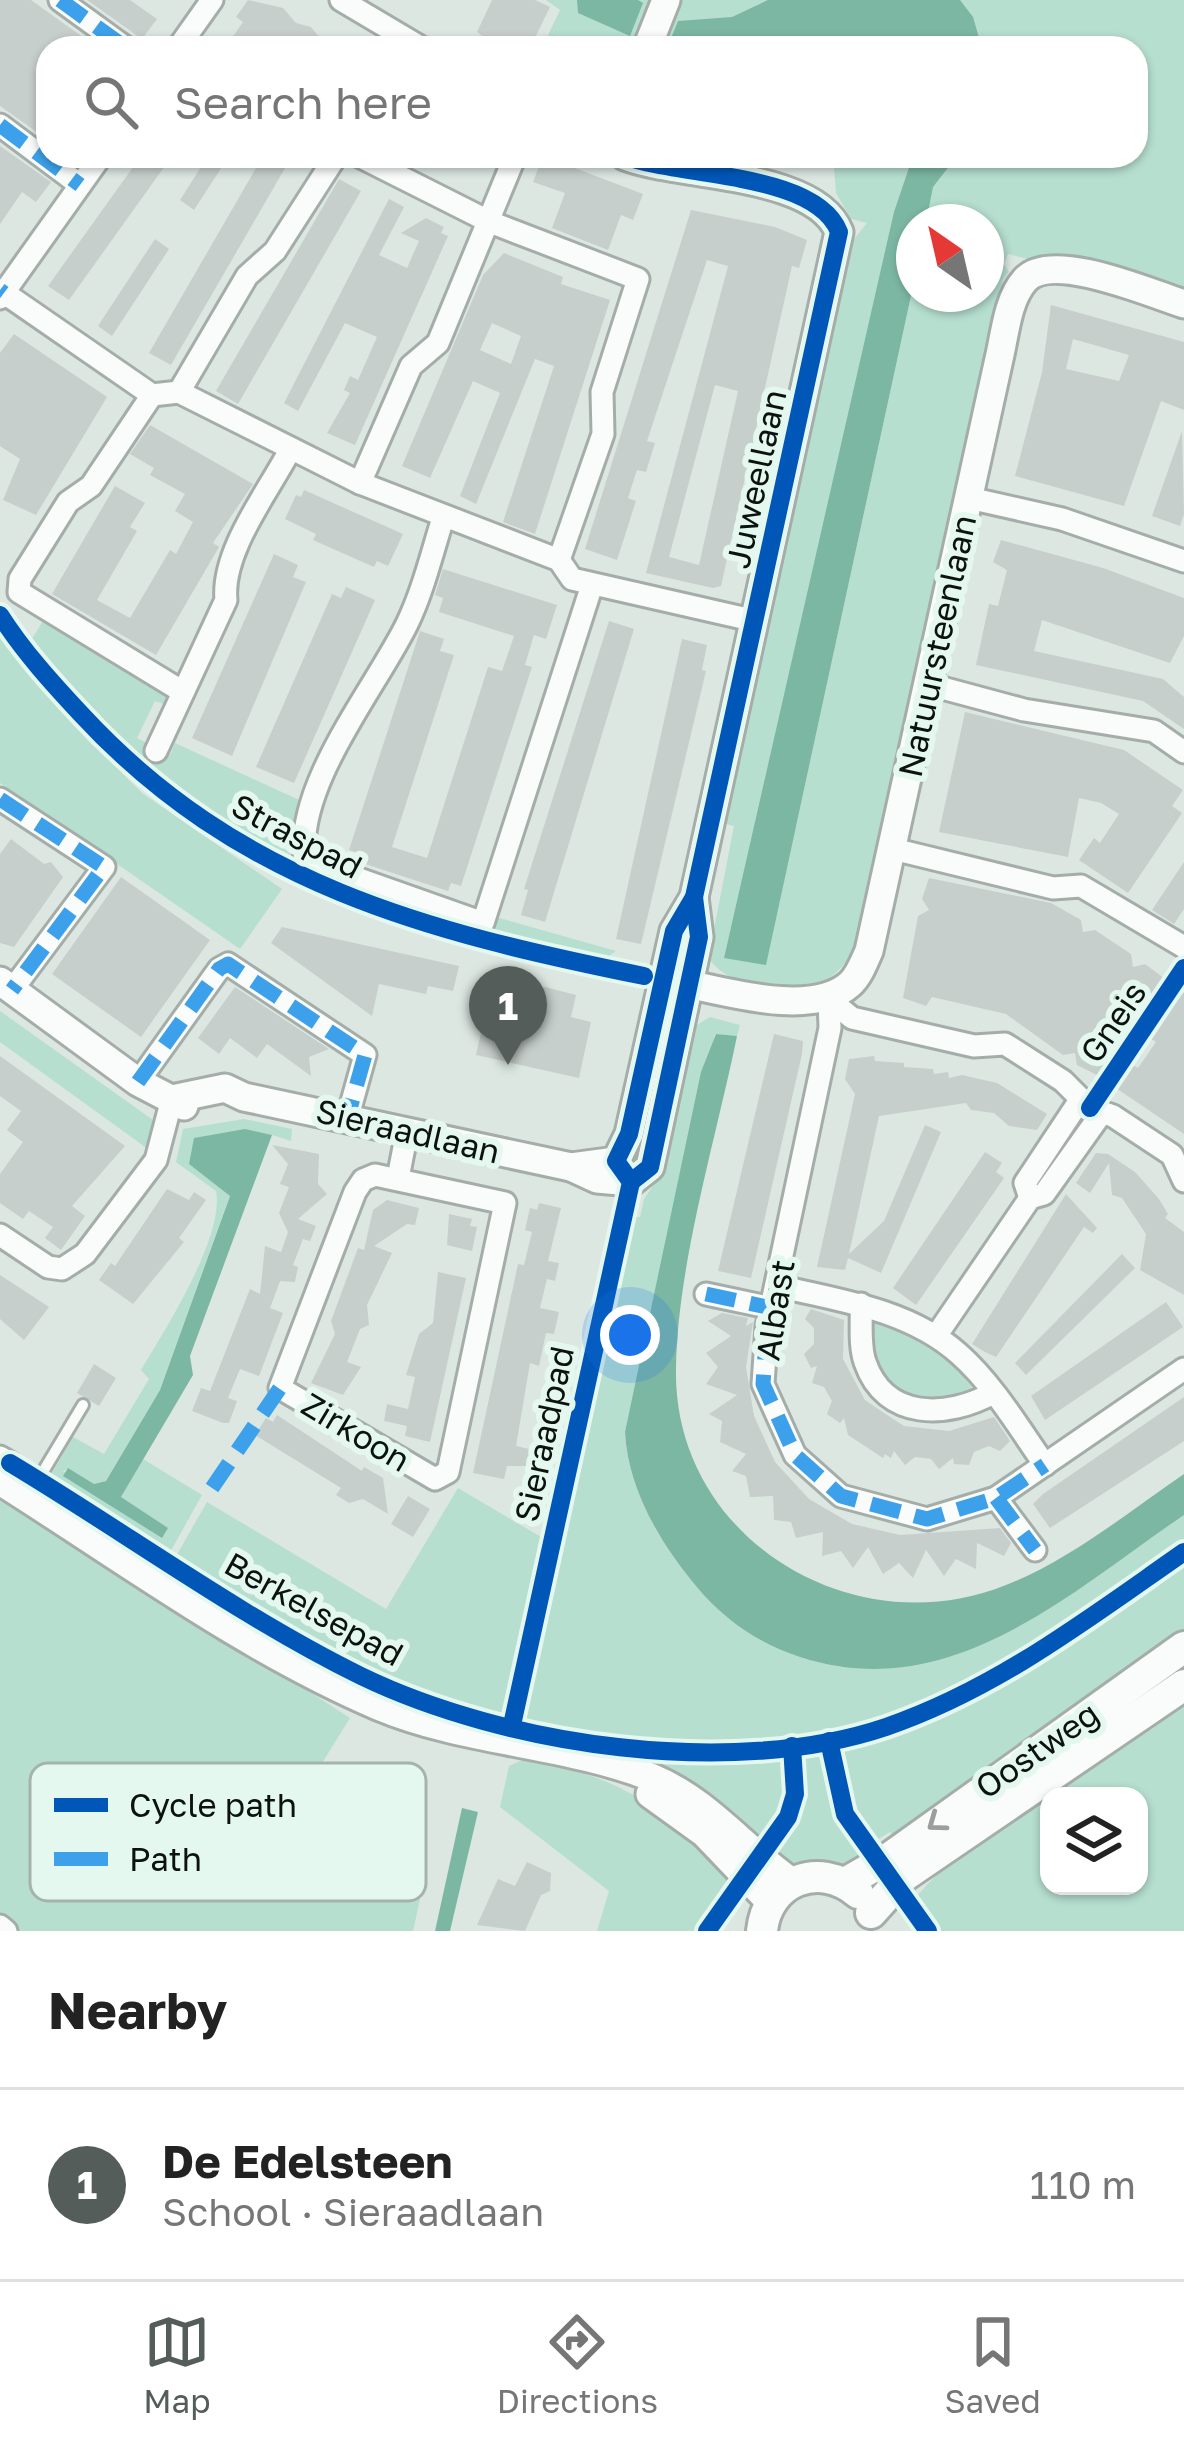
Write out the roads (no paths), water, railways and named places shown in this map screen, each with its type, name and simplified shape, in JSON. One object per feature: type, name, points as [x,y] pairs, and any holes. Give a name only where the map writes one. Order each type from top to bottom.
[{"type":"main road","name":"Oostweg","points":[[870,1912],[906,1863],[1184,1647]]},
{"type":"main road","name":"Oostweg","points":[[906,1863],[1184,1684]]},
{"type":"main road","points":[[776,1912],[804,1894],[821,1891],[870,1912]]},
{"type":"street","points":[[60,0],[109,36]]},
{"type":"street","points":[[186,36],[212,0]]},
{"type":"street","points":[[341,0],[402,36]]},
{"type":"street","points":[[652,36],[666,0]]},
{"type":"street","points":[[0,125],[36,152]]},
{"type":"street","points":[[57,168],[80,185]]},
{"type":"street","points":[[92,168],[1,293],[152,395],[179,392],[360,483],[559,560],[572,579],[756,620]]},
{"type":"street","points":[[179,392],[247,276],[275,251],[328,168]]},
{"type":"street","points":[[383,168],[490,222],[638,279],[602,392],[603,434],[559,560]]},
{"type":"street","points":[[360,483],[411,366],[438,343],[510,168]]},
{"type":"street","name":"Juweellaan","points":[[676,981],[699,937],[694,897],[839,232],[831,213],[815,201],[711,168]]},
{"type":"street","name":"Natuursteenlaan","points":[[829,999],[853,982],[869,951],[1013,302],[1029,275],[1052,268],[1184,304]]},
{"type":"street","points":[[152,395],[91,486],[68,502],[20,579],[19,592],[183,692]]},
{"type":"street","points":[[156,751],[226,600],[224,581],[290,450]]},
{"type":"street","points":[[969,498],[1046,514],[1184,561]]},
{"type":"street","points":[[443,518],[409,620],[377,682],[359,700],[315,802],[303,844],[304,860],[483,922],[592,585]]},
{"type":"street","points":[[931,685],[1024,710],[1154,731],[1184,752]]},
{"type":"street","points":[[0,799],[104,867],[6,985]]},
{"type":"street","points":[[893,849],[1053,888],[1081,886],[1184,947]]},
{"type":"street","points":[[138,1082],[219,969],[229,964],[365,1055],[348,1116]]},
{"type":"street","points":[[676,981],[772,1000],[829,999],[852,1018],[974,1046],[1005,1044],[1063,1081],[1101,1114],[1113,1116],[1172,1155],[1184,1181]]},
{"type":"street","name":"Sieraadlaan","points":[[6,985],[138,1082],[192,1108],[244,1097],[348,1116],[571,1167],[597,1178],[631,1182],[650,1168],[676,981]]},
{"type":"street","name":"Albast","points":[[829,999],[830,1028],[772,1308],[764,1384],[795,1455],[841,1496],[927,1520],[996,1498],[1184,1369]]},
{"type":"street","points":[[0,1235],[48,1267],[62,1269],[86,1255],[156,1160],[172,1099]]},
{"type":"street","points":[[1030,1198],[1025,1183],[1080,1100]]},
{"type":"street","points":[[936,1336],[1030,1198],[1045,1194],[1101,1114]]},
{"type":"street","points":[[398,1178],[407,1132]]},
{"type":"street","name":"Zirkoon","points":[[375,1175],[398,1178],[505,1203],[448,1472],[435,1479],[280,1388],[355,1192],[363,1180],[375,1175]]},
{"type":"street","points":[[777,1286],[861,1304],[936,1336],[961,1355],[1045,1465]]},
{"type":"street","points":[[706,1294],[772,1308]]},
{"type":"street","points":[[861,1304],[863,1358],[892,1399],[938,1412],[965,1408],[993,1393]]},
{"type":"street","points":[[3,1467],[27,1498],[239,1631],[352,1694],[456,1731],[570,1758],[632,1784],[682,1816],[734,1860],[776,1912]]},
{"type":"street","points":[[996,1498],[1035,1550]]},
{"type":"lane","points":[[27,1498],[82,1405]]},
{"type":"place","name":"De Edelsteen","points":[[508,1065]]}]
